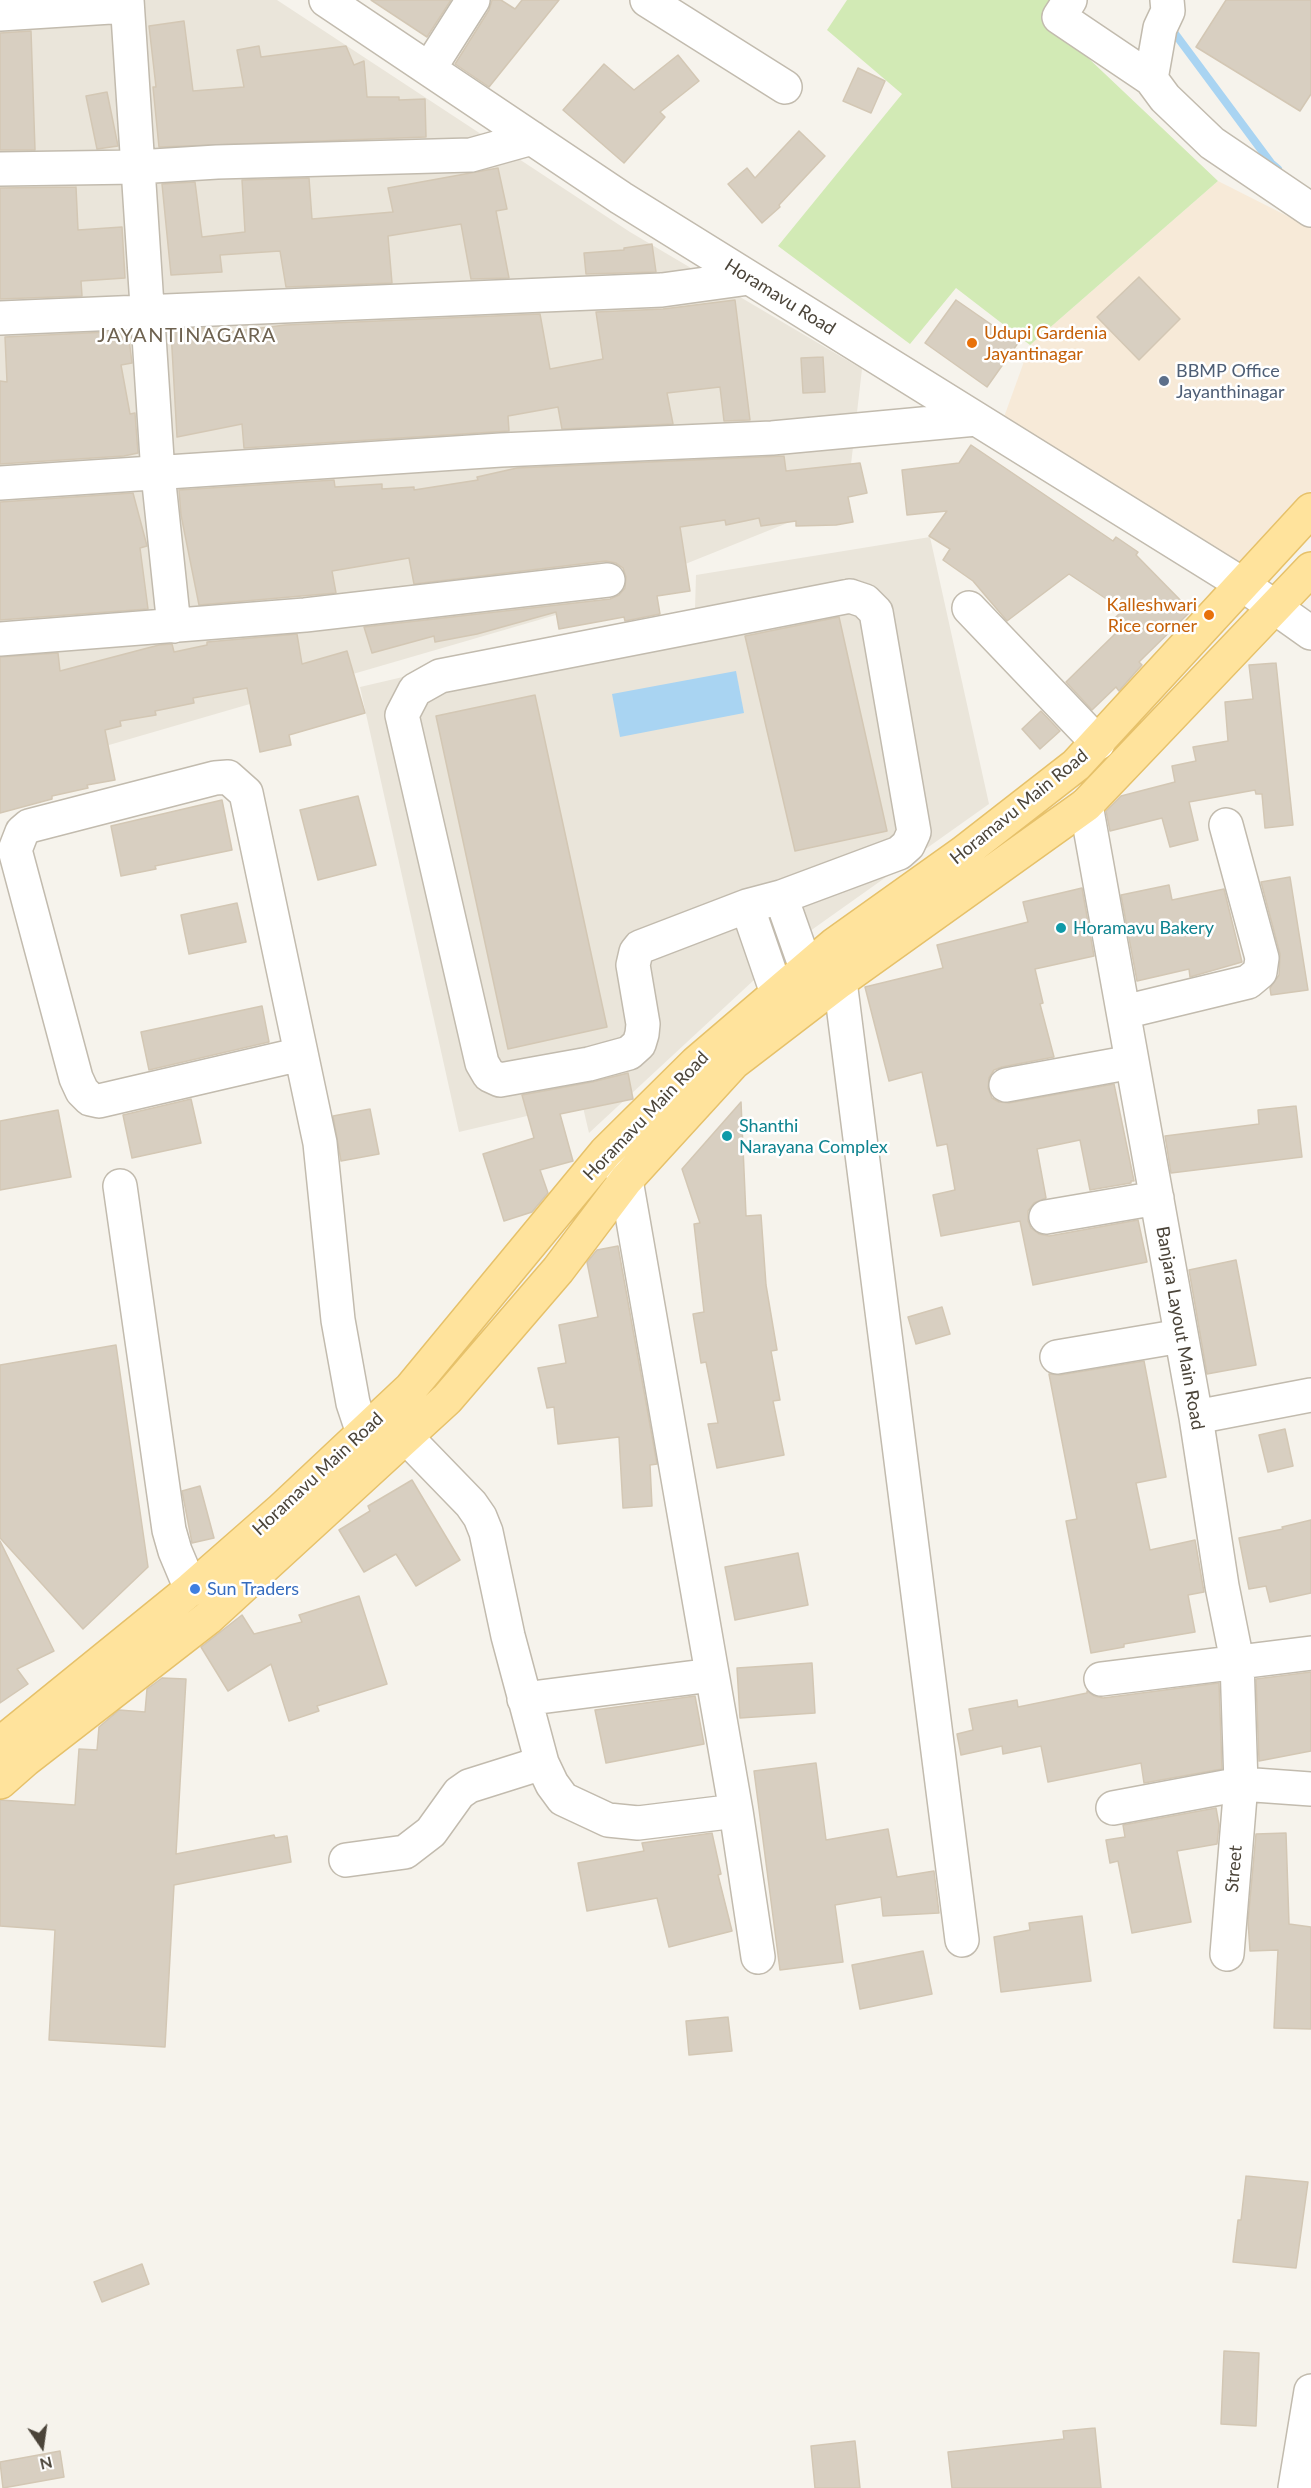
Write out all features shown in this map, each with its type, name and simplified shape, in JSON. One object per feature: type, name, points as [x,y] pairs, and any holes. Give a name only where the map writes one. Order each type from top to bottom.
[{"type":"main road","name":"Horamavu Main Road","points":[[0,1782],[8,1750],[280,1511],[411,1388],[610,1148],[696,1063],[834,945],[963,853],[1076,765],[1311,510]]},
{"type":"main road","name":"Horamavu Main Road","points":[[8,1750],[208,1618],[407,1438],[447,1399],[501,1338],[558,1270],[626,1179],[733,1063],[840,981],[1086,805],[1311,569]]},
{"type":"street","name":"Horamavu Road","points":[[326,0],[621,198],[1242,584],[1311,633]]},
{"type":"street","points":[[429,69],[473,0]]},
{"type":"street","points":[[647,0],[784,87]]},
{"type":"street","points":[[1070,0],[1059,17],[1151,79],[1164,98],[1212,143],[1311,210]]},
{"type":"street","points":[[0,14],[127,3],[158,474],[174,626]]},
{"type":"street","points":[[1151,79],[1165,13]]},
{"type":"street","points":[[0,169],[137,167],[217,162],[471,154],[532,138]]},
{"type":"street","points":[[0,318],[662,290],[749,278]]},
{"type":"street","points":[[0,483],[501,450],[772,438],[976,418]]},
{"type":"street","points":[[0,639],[305,615],[608,580]]},
{"type":"street","points":[[850,596],[865,601],[876,612],[879,622],[914,832],[908,845],[898,853],[781,897],[747,906],[640,947],[636,952],[633,965],[643,1024],[642,1034],[639,1044],[628,1053],[589,1064],[500,1080],[489,1075],[482,1063],[402,715],[415,690],[440,676],[850,596]]},
{"type":"street","points":[[969,608],[1098,742]]},
{"type":"street","points":[[301,1054],[99,1101],[90,1099],[82,1091],[76,1078],[15,850],[22,832],[29,826],[215,778],[228,777],[246,793],[250,802],[320,1143],[338,1320],[353,1404],[363,1433],[407,1438],[464,1496],[480,1517],[524,1699],[542,1763],[562,1799],[608,1820],[638,1823],[736,1811]]},
{"type":"street","name":"Banjara Layout Main Road","points":[[1086,805],[1196,1417],[1222,1586],[1237,1661],[1241,1784]]},
{"type":"street","points":[[1124,1012],[1248,982],[1260,972],[1263,958],[1226,825]]},
{"type":"street","points":[[781,897],[806,968]]},
{"type":"street","points":[[747,906],[777,993]]},
{"type":"street","points":[[840,981],[962,1940]]},
{"type":"street","points":[[1006,1085],[1132,1062]]},
{"type":"street","points":[[610,1148],[626,1179],[736,1811],[758,1957]]},
{"type":"street","points":[[120,1186],[169,1530],[175,1551],[191,1588]]},
{"type":"street","points":[[1046,1217],[1157,1198]]},
{"type":"street","points":[[1057,1357],[1181,1336]]},
{"type":"street","points":[[1196,1417],[1311,1395]]},
{"type":"street","points":[[1101,1678],[1311,1653]]},
{"type":"street","points":[[524,1699],[712,1675]]},
{"type":"street","points":[[346,1860],[405,1851],[431,1832],[459,1793],[469,1786],[542,1763]]},
{"type":"street","points":[[1113,1808],[1241,1784],[1311,1789]]},
{"type":"street","name":"Street","points":[[1227,1954],[1241,1784]]},
{"type":"street","points":[[1295,2488],[1311,2391]]},
{"type":"shaded area","name":"JAYANTINAGARA","points":[[0,0],[277,0],[630,232],[862,369],[847,499],[566,612],[109,745],[0,763]]},
{"type":"shaded area","name":"BBMP Office Jayanthinagar","points":[[1218,181],[1311,228],[1311,490],[1239,571],[1004,417],[1030,345]]},
{"type":"shaded area","points":[[930,537],[989,804],[796,941],[589,1133],[582,1103],[459,1132],[360,687],[695,609],[696,575]]},
{"type":"green space","points":[[847,0],[1056,0],[1047,19],[1218,181],[1030,345],[956,288],[910,344],[778,246],[902,94],[827,30]]},
{"type":"water","points":[[736,671],[744,713],[620,737],[612,694]]},
{"type":"building","points":[[371,0],[451,0],[427,37]]},
{"type":"building","points":[[492,0],[501,0],[515,9],[522,0],[559,0],[489,87],[455,64],[489,10]]},
{"type":"building","points":[[1226,0],[1311,0],[1311,94],[1300,111],[1196,47]]},
{"type":"building","points":[[184,21],[193,91],[244,87],[237,50],[259,46],[261,57],[346,46],[354,65],[364,61],[367,97],[399,97],[399,100],[425,99],[426,137],[159,147],[153,87],[156,87],[149,26]]},
{"type":"building","points":[[31,31],[35,150],[0,150],[0,33]]},
{"type":"building","points":[[678,55],[699,81],[660,112],[665,117],[624,163],[563,110],[604,64],[634,90]]},
{"type":"building","points":[[858,68],[885,81],[871,113],[843,101]]},
{"type":"building","points":[[107,92],[118,146],[97,149],[86,96]]},
{"type":"building","points":[[799,131],[825,156],[779,205],[780,207],[762,223],[728,184],[747,168],[755,178]]},
{"type":"building","points":[[498,168],[507,209],[496,211],[509,278],[471,279],[461,224],[388,236],[392,283],[286,287],[280,251],[220,255],[222,272],[171,275],[162,184],[195,182],[202,237],[245,232],[242,180],[309,178],[312,219],[393,212],[388,188]]},
{"type":"building","points":[[76,187],[78,230],[122,227],[125,278],[81,281],[82,296],[0,299],[0,188]]},
{"type":"building","points":[[652,244],[656,272],[586,274],[584,253],[624,250],[624,248]]},
{"type":"building","points":[[1139,277],[1180,319],[1139,360],[1097,317]]},
{"type":"building","points":[[735,300],[750,420],[724,421],[720,387],[667,393],[673,424],[562,429],[558,407],[508,416],[509,431],[244,448],[242,424],[177,437],[171,331],[173,329],[205,328],[206,335],[285,325],[540,314],[550,369],[603,359],[596,312],[663,309]]},
{"type":"building","name":"Udupi Gardenia Jayantinagar","points":[[956,300],[1018,343],[987,387],[925,343]]},
{"type":"building","points":[[128,331],[132,363],[121,365],[130,414],[135,413],[138,453],[124,456],[0,464],[0,381],[7,382],[5,337]]},
{"type":"building","points":[[823,357],[825,392],[803,393],[801,358]]},
{"type":"building","points":[[971,445],[1113,541],[1116,537],[1138,552],[1136,555],[1191,611],[1139,662],[1142,665],[1119,691],[1116,687],[1092,710],[1066,682],[1120,629],[1112,621],[1123,610],[1069,574],[1007,621],[973,581],[943,560],[950,549],[929,536],[947,511],[907,515],[902,470],[959,463]]},
{"type":"building","points":[[784,456],[786,471],[860,463],[867,493],[848,497],[853,522],[836,525],[796,526],[796,521],[761,526],[759,518],[726,525],[725,520],[680,527],[690,591],[657,596],[660,614],[625,621],[624,617],[559,629],[556,612],[477,634],[435,642],[434,636],[372,653],[364,627],[610,599],[619,595],[625,588],[626,577],[623,568],[616,563],[606,561],[414,584],[409,558],[332,571],[336,593],[199,605],[181,515],[179,490],[334,480],[335,487],[382,484],[382,489],[414,487],[414,490],[478,480],[477,477],[517,468]]},
{"type":"building","points":[[133,493],[147,546],[140,548],[148,609],[0,620],[0,502]]},
{"type":"building","points":[[839,617],[887,831],[795,851],[745,636]]},
{"type":"building","points":[[297,634],[302,664],[347,651],[365,713],[289,735],[291,745],[260,752],[247,688],[193,698],[194,703],[155,711],[156,715],[120,721],[121,726],[105,730],[115,780],[87,785],[88,788],[52,796],[52,799],[0,813],[0,657],[58,653],[60,671],[159,645],[172,644],[174,652],[207,645],[207,642]]},
{"type":"building","points":[[1276,663],[1293,825],[1265,828],[1262,794],[1256,794],[1255,790],[1189,802],[1198,840],[1170,847],[1162,818],[1110,831],[1106,811],[1121,796],[1175,782],[1172,766],[1196,761],[1193,747],[1228,741],[1225,702],[1253,699],[1249,665]]},
{"type":"building","points":[[535,695],[607,1027],[508,1049],[436,716]]},
{"type":"building","points":[[1041,711],[1060,731],[1040,749],[1022,729]]},
{"type":"building","points":[[358,796],[376,865],[318,880],[300,810]]},
{"type":"building","points":[[222,800],[232,850],[155,866],[156,869],[121,876],[111,826]]},
{"type":"building","points":[[1290,877],[1308,990],[1271,995],[1270,988],[1279,975],[1280,954],[1261,882]]},
{"type":"building","points":[[1169,885],[1172,900],[1224,889],[1242,962],[1190,977],[1189,969],[1137,981],[1121,895]]},
{"type":"building","points":[[1082,888],[1094,956],[1035,969],[1043,1003],[1040,1004],[1054,1057],[994,1070],[989,1078],[988,1088],[992,1098],[999,1102],[1009,1103],[1114,1084],[1134,1181],[1090,1190],[1080,1140],[1037,1149],[1046,1198],[1034,1203],[1028,1211],[1028,1221],[1031,1228],[1039,1234],[1049,1236],[1138,1220],[1147,1262],[1033,1285],[1020,1221],[941,1236],[933,1195],[955,1190],[947,1144],[937,1146],[922,1072],[889,1081],[865,987],[943,968],[937,945],[1028,922],[1023,902]]},
{"type":"building","points":[[237,903],[246,942],[189,954],[181,915]]},
{"type":"building","points":[[262,1006],[269,1042],[149,1070],[141,1032]]},
{"type":"building","points":[[628,1073],[633,1099],[560,1114],[573,1161],[540,1170],[548,1193],[532,1212],[504,1221],[483,1154],[534,1138],[522,1095]]},
{"type":"building","points":[[191,1099],[201,1143],[132,1158],[123,1115]]},
{"type":"building","points":[[741,1102],[746,1216],[761,1215],[766,1285],[777,1350],[771,1351],[780,1400],[773,1401],[784,1455],[717,1468],[708,1424],[718,1423],[706,1362],[701,1363],[693,1314],[704,1312],[694,1224],[700,1223],[682,1169]]},
{"type":"building","points":[[1296,1106],[1302,1157],[1171,1173],[1165,1136],[1259,1124],[1258,1110]]},
{"type":"building","points":[[370,1109],[379,1154],[341,1161],[333,1116]]},
{"type":"building","points":[[58,1110],[71,1177],[0,1190],[0,1121]]},
{"type":"building","points":[[618,1246],[657,1464],[650,1465],[652,1506],[623,1508],[619,1437],[558,1444],[554,1407],[547,1408],[538,1368],[566,1363],[559,1325],[598,1317],[587,1262],[597,1250]]},
{"type":"building","points":[[1236,1260],[1256,1365],[1207,1374],[1189,1270]]},
{"type":"building","points":[[942,1307],[950,1334],[916,1344],[908,1317]]},
{"type":"building","points":[[116,1345],[148,1567],[83,1629],[0,1538],[0,1365]]},
{"type":"building","points":[[1144,1361],[1166,1477],[1136,1483],[1150,1550],[1195,1540],[1204,1592],[1188,1595],[1195,1632],[1124,1644],[1124,1647],[1091,1653],[1066,1521],[1077,1519],[1049,1374],[1060,1375]]},
{"type":"building","points":[[1285,1429],[1293,1466],[1268,1472],[1259,1435]]},
{"type":"building","points":[[412,1480],[460,1560],[416,1586],[396,1554],[364,1572],[339,1530],[370,1511],[368,1506]]},
{"type":"building","points":[[200,1486],[214,1538],[192,1543],[182,1491]]},
{"type":"building","points":[[1311,1520],[1311,1593],[1270,1602],[1266,1586],[1249,1589],[1239,1538],[1283,1529],[1282,1527]]},
{"type":"building","points":[[0,1541],[54,1651],[17,1669],[28,1684],[0,1703]]},
{"type":"building","points":[[798,1553],[808,1605],[735,1620],[725,1567]]},
{"type":"building","points":[[359,1596],[387,1684],[317,1706],[319,1711],[289,1721],[271,1664],[228,1691],[201,1647],[242,1615],[254,1634],[302,1622],[299,1615]]},
{"type":"building","points":[[812,1663],[815,1713],[740,1718],[737,1668]]},
{"type":"building","points":[[1311,1672],[1311,1751],[1259,1761],[1256,1679]]},
{"type":"building","points":[[162,1678],[186,1679],[176,1854],[274,1835],[275,1838],[287,1836],[291,1862],[174,1885],[165,2047],[49,2040],[55,1930],[0,1926],[0,1800],[75,1805],[79,1749],[97,1750],[99,1727],[119,1710],[145,1712],[147,1689]]},
{"type":"building","points":[[1219,1683],[1222,1769],[1144,1783],[1141,1763],[1048,1782],[1041,1746],[1003,1754],[1002,1746],[961,1755],[957,1734],[973,1730],[969,1709],[1017,1700],[1018,1707],[1087,1693],[1087,1691],[1103,1698]]},
{"type":"building","points":[[695,1696],[704,1744],[606,1763],[595,1710]]},
{"type":"building","points":[[816,1763],[826,1840],[888,1829],[897,1877],[934,1871],[939,1913],[883,1916],[881,1897],[835,1905],[843,1962],[780,1970],[754,1771]]},
{"type":"building","points":[[1216,1808],[1219,1825],[1217,1844],[1177,1851],[1191,1922],[1132,1933],[1118,1861],[1110,1863],[1106,1840],[1125,1837],[1123,1825]]},
{"type":"building","points":[[712,1833],[721,1874],[718,1875],[732,1931],[669,1947],[657,1898],[587,1911],[578,1863],[644,1851],[642,1843]]},
{"type":"building","points":[[1286,1833],[1289,1924],[1311,1927],[1311,2029],[1274,2028],[1278,1950],[1250,1951],[1248,1921],[1256,1834]]},
{"type":"building","points":[[1082,1916],[1091,1981],[1001,1992],[994,1937],[1030,1930],[1029,1923]]},
{"type":"building","points":[[923,1951],[932,1994],[860,2009],[852,1965]]},
{"type":"building","points":[[728,2017],[732,2051],[689,2055],[686,2021]]},
{"type":"building","points":[[1246,2176],[1308,2182],[1296,2268],[1233,2262]]},
{"type":"building","points":[[142,2264],[149,2284],[102,2302],[94,2282]]},
{"type":"building","points":[[1224,2351],[1259,2353],[1256,2426],[1221,2424]]},
{"type":"building","points":[[1095,2428],[1101,2488],[952,2488],[948,2452],[1064,2439],[1063,2431]]},
{"type":"building","points":[[855,2441],[860,2488],[815,2488],[811,2446]]},
{"type":"building","points":[[60,2451],[64,2477],[3,2488],[0,2462]]},
{"type":"waterway","points":[[1170,27],[1271,163],[1278,169]]},
{"type":"place","name":"Udupi Gardenia Jayantinagar","points":[[972,343]]},
{"type":"place","name":"BBMP Office Jayanthinagar","points":[[1164,381]]},
{"type":"place","name":"Kalleshwari Rice corner","points":[[1209,615]]},
{"type":"place","name":"Horamavu Bakery","points":[[1061,928]]},
{"type":"place","name":"Shanthi Narayana Complex","points":[[727,1136]]},
{"type":"place","name":"Sun Traders","points":[[195,1589]]},
{"type":"district","name":"JAYANTINAGARA","points":[[187,336]]}]
